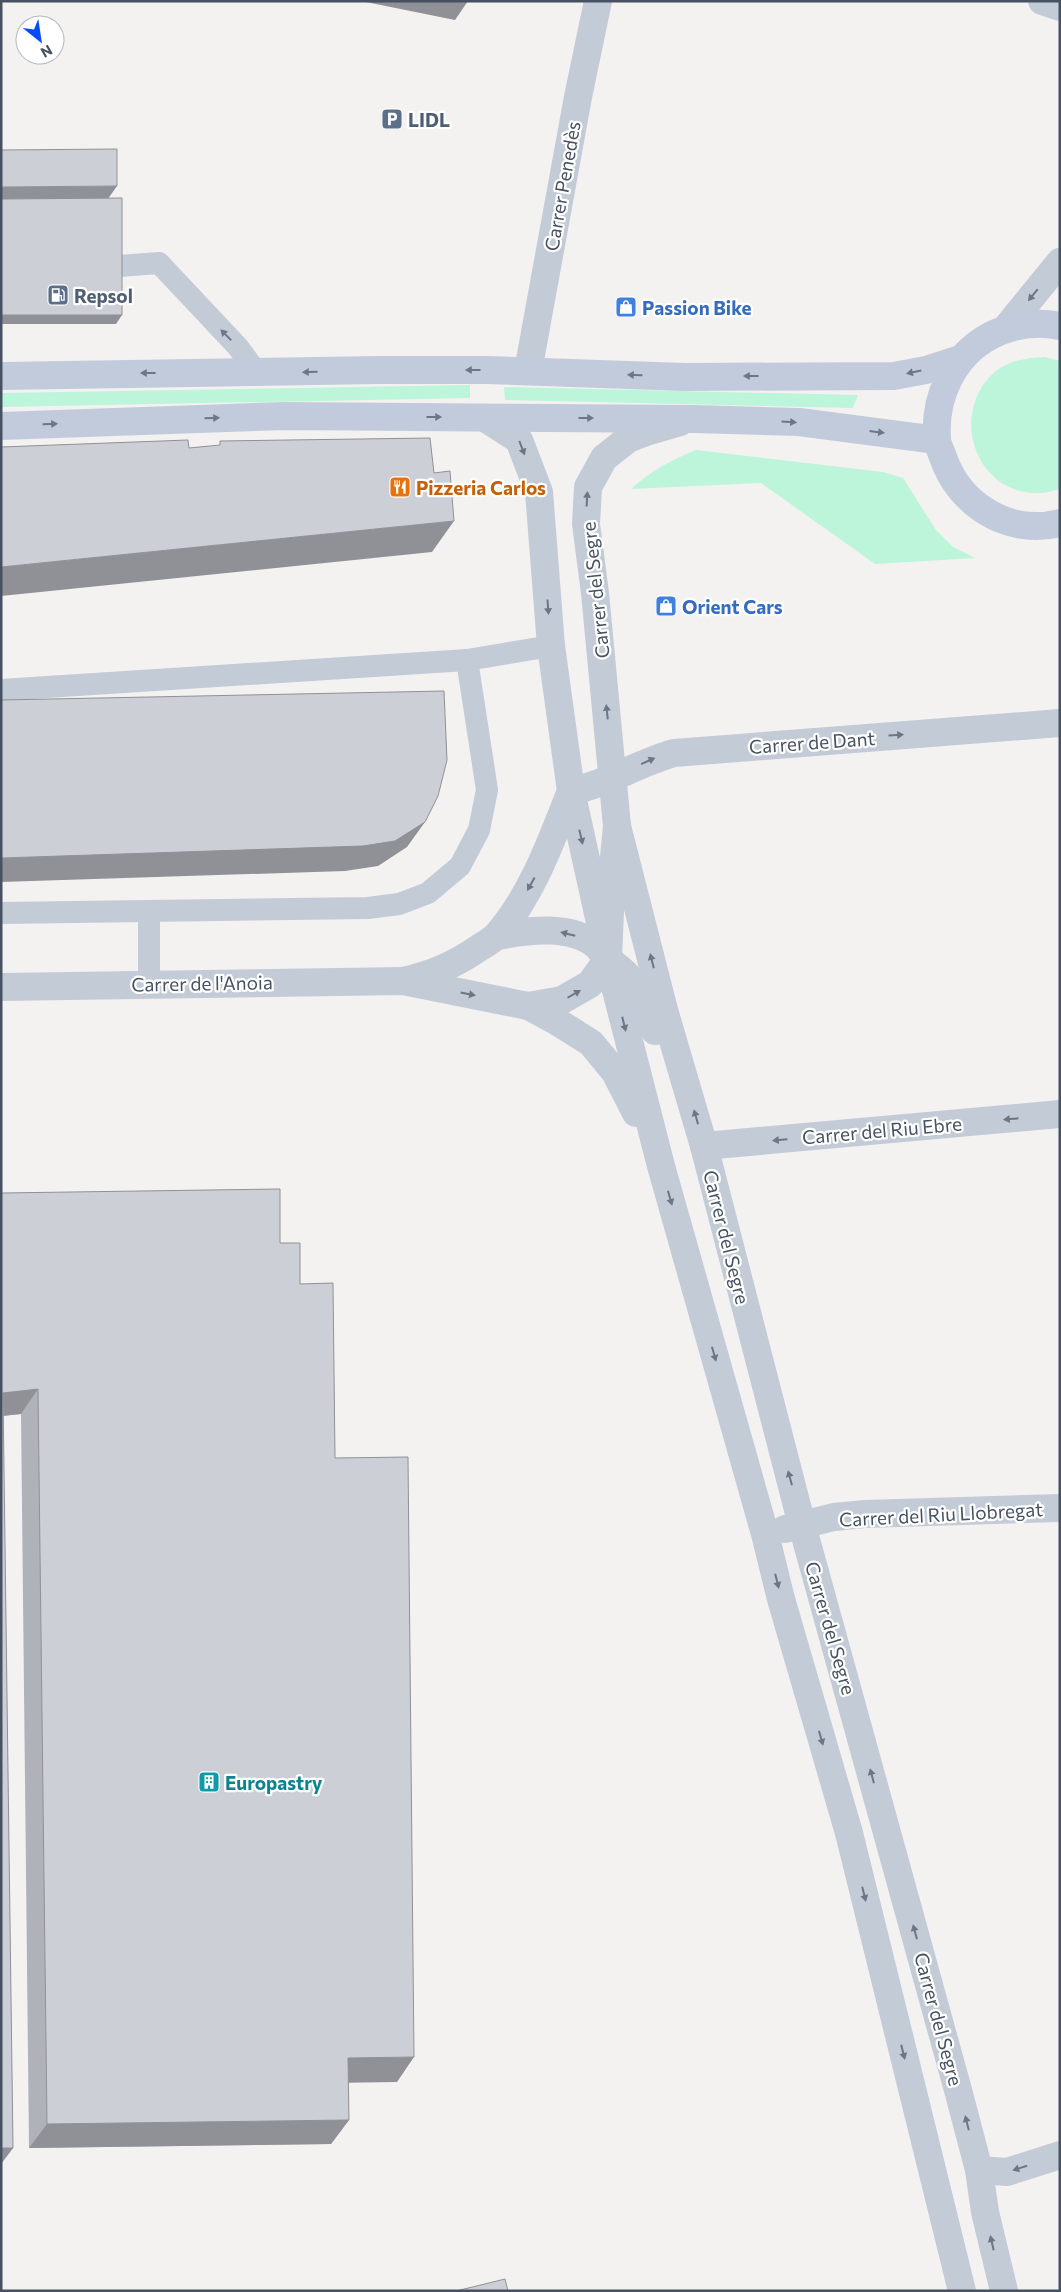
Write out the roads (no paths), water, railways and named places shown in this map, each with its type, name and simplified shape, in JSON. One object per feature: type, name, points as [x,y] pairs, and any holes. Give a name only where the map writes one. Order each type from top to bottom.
[{"type":"main road","points":[[1060,326],[1046,323],[1007,327],[976,344],[960,359],[941,394],[937,440],[948,473],[961,492],[989,514],[1010,523],[1045,527],[1060,523]]},
{"type":"main road","points":[[1,376],[377,370],[528,371],[684,377],[894,376],[926,370],[960,359]]},
{"type":"main road","points":[[1,426],[284,416],[694,419],[799,422],[937,440]]},
{"type":"street","points":[[583,1],[584,72]]},
{"type":"street","name":"Carrer Penedès","points":[[528,371],[578,97],[598,1]]},
{"type":"street","points":[[1042,1],[1060,7]]},
{"type":"street","points":[[1007,327],[1060,262]]},
{"type":"street","name":"Carrer del Segre","points":[[485,418],[518,440],[538,492],[551,646],[570,791],[608,959],[661,1166],[848,1833],[962,2291]]},
{"type":"street","name":"Carrer del Segre","points":[[608,959],[611,888],[617,826],[614,778],[586,524],[588,487],[604,458],[628,439],[649,431],[694,419]]},
{"type":"street","name":"Carrer de Dant","points":[[570,791],[614,778],[652,759],[674,752],[1060,722]]},
{"type":"street","name":"Carrer del Segre","points":[[497,936],[530,887],[544,858],[570,791]]},
{"type":"street","name":"Carrer del Segre","points":[[617,826],[664,1010],[704,1146],[802,1525],[979,2170],[985,2212],[1004,2291]]},
{"type":"street","name":"Carrer del Segre","points":[[497,936],[528,930],[558,931],[583,938],[597,946],[608,959],[625,972],[638,989],[648,1018],[686,1085]]},
{"type":"street","name":"Carrer de l'Anoia","points":[[403,981],[434,974],[463,959],[497,936]]},
{"type":"street","points":[[528,1006],[562,1000],[590,984],[608,959]]},
{"type":"street","name":"Carrer de l'Anoia","points":[[1,987],[403,981],[528,1006]]},
{"type":"street","name":"Carrer del Segre","points":[[528,1006],[591,1043],[615,1072],[661,1166]]},
{"type":"street","name":"Carrer del Riu Ebre","points":[[704,1146],[1060,1114]]},
{"type":"street","name":"Carrer del Riu Llobregat","points":[[765,1534],[834,1518],[865,1514],[1060,1508]]},
{"type":"street","points":[[979,2170],[1007,2172],[1060,2155]]},
{"type":"lane","points":[[68,270],[159,263],[238,347],[257,373]]},
{"type":"lane","points":[[1,690],[467,660],[551,646]]},
{"type":"lane","points":[[1,913],[368,908],[399,904],[428,893],[460,866],[479,830],[487,790],[467,660]]},
{"type":"lane","points":[[149,912],[149,984]]},
{"type":"place","name":"LIDL","points":[[392,119]]},
{"type":"place","name":"Repsol","points":[[58,295]]},
{"type":"place","name":"Passion Bike","points":[[626,307]]},
{"type":"place","name":"Pizzeria Carlos","points":[[400,487]]},
{"type":"place","name":"Orient Cars","points":[[666,606]]},
{"type":"place","name":"Europastry","points":[[209,1782]]}]
